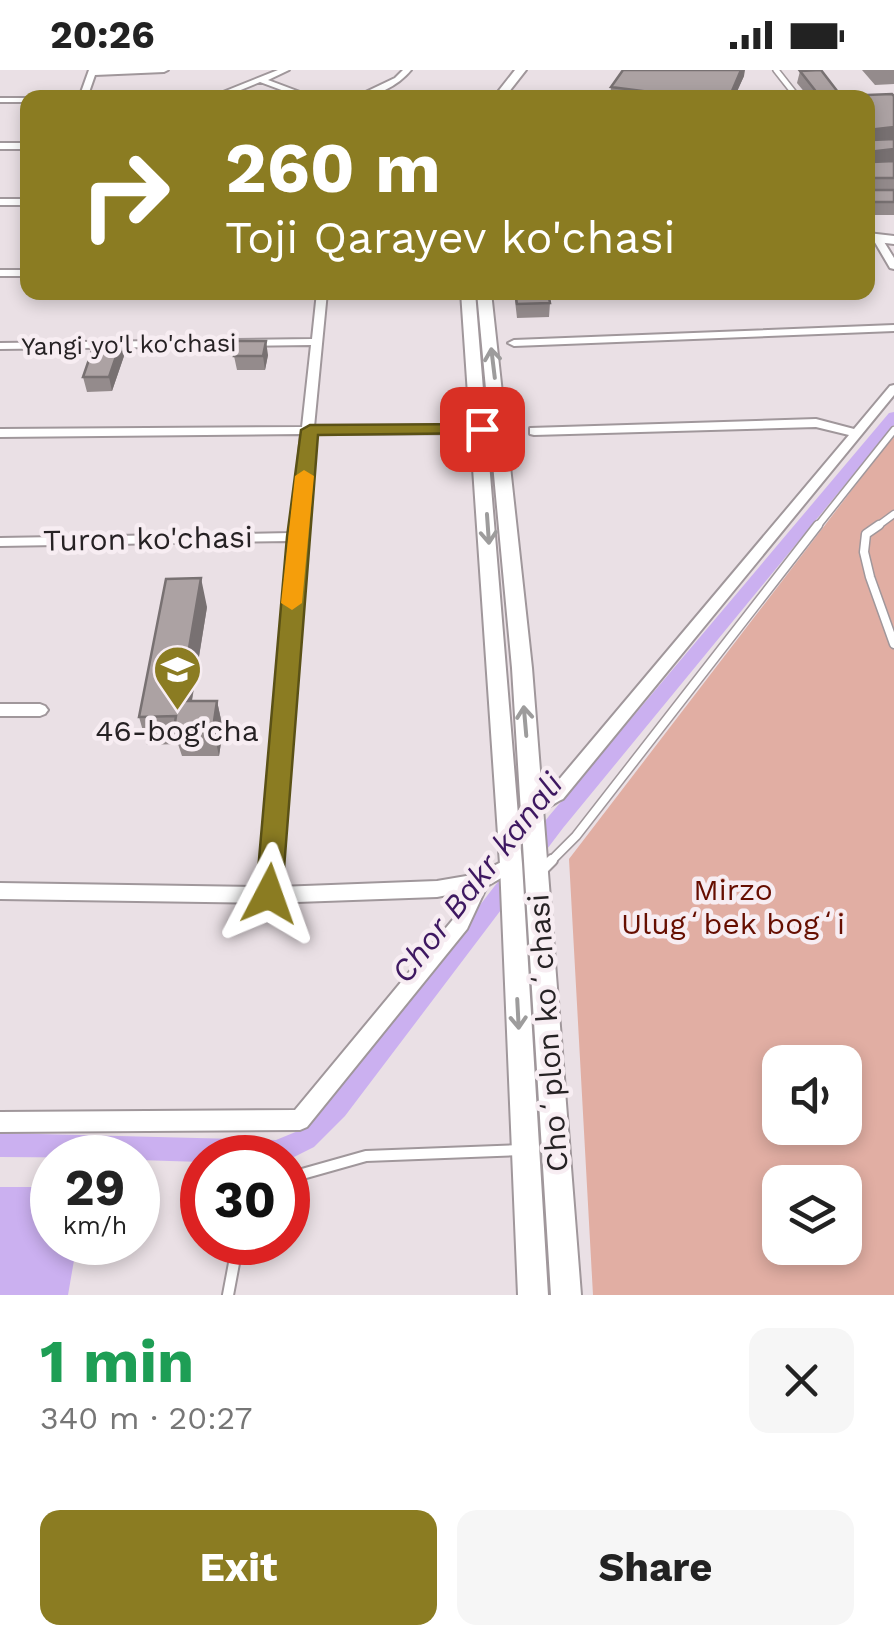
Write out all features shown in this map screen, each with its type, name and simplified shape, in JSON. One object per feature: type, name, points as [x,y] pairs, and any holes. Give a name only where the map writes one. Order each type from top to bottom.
[{"type":"main road","points":[[504,90],[520,70]]},
{"type":"main road","points":[[516,90],[532,70]]},
{"type":"main road","points":[[876,242],[894,240]]},
{"type":"main road","name":"Choʻplon koʻchasi","points":[[469,300],[566,1295]]},
{"type":"main road","name":"Choʻplon koʻchasi","points":[[485,300],[501,430],[533,813],[513,916],[533,1295]]},
{"type":"street","points":[[93,72],[164,70]]},
{"type":"street","points":[[230,90],[285,70]]},
{"type":"street","points":[[375,90],[398,80],[407,70]]},
{"type":"street","points":[[263,75],[295,90]]},
{"type":"street","points":[[876,242],[894,266]]},
{"type":"street","points":[[269,894],[297,537],[321,300]]},
{"type":"street","points":[[514,342],[894,328]]},
{"type":"street","name":"Yangi yo'l ko'chasi","points":[[0,346],[317,342]]},
{"type":"street","points":[[533,813],[556,794],[894,388]]},
{"type":"street","points":[[534,431],[816,423],[856,433]]},
{"type":"street","points":[[0,433],[482,429]]},
{"type":"street","name":"Turon ko'chasi","points":[[0,542],[297,537]]},
{"type":"street","points":[[0,710],[40,710]]},
{"type":"street","points":[[0,892],[269,894],[437,889],[481,881],[524,866]]},
{"type":"street","points":[[0,1122],[300,1120],[461,923],[481,881]]},
{"type":"lane","points":[[776,70],[792,90]]},
{"type":"lane","points":[[524,866],[576,836],[681,696],[894,430]]},
{"type":"lane","points":[[894,514],[866,534],[864,552],[894,644]]},
{"type":"lane","points":[[310,1172],[366,1156],[525,1150]]},
{"type":"lane","points":[[228,1295],[234,1265]]},
{"type":"green space","name":"Mirzo Ulugʻbek bogʻi","points":[[894,435],[894,1295],[593,1295],[569,859]]},
{"type":"shaded area","points":[[0,1187],[30,1187],[30,1265],[73,1265],[68,1295],[0,1295]]},
{"type":"building","points":[[623,70],[741,70],[732,90],[611,87]]},
{"type":"building","points":[[821,70],[836,90],[815,90],[800,71]]},
{"type":"building","points":[[875,95],[894,96],[894,127],[875,129]]},
{"type":"building","points":[[894,139],[894,149],[875,151],[875,140]]},
{"type":"building","points":[[894,161],[894,178],[875,178],[875,162]]},
{"type":"building","points":[[875,190],[894,190],[894,202],[875,202]]},
{"type":"building","points":[[516,300],[550,303],[517,304]]},
{"type":"building","points":[[237,341],[266,341],[263,356],[234,356]]},
{"type":"building","points":[[95,342],[121,342],[109,377],[83,377]]},
{"type":"building","points":[[201,578],[180,701],[217,701],[213,728],[174,729],[176,716],[139,717],[166,579]]},
{"type":"waterway","name":"Chor Bakr kanali","points":[[0,1145],[277,1152],[306,1139],[337,1108],[556,822],[894,416]]},
{"type":"slow traffic","points":[[292,603],[304,476]]},
{"type":"place","name":"46-bog'cha","points":[[177,712]]},
{"type":"route","points":[[269,894],[297,537],[310,430],[482,429]]}]
